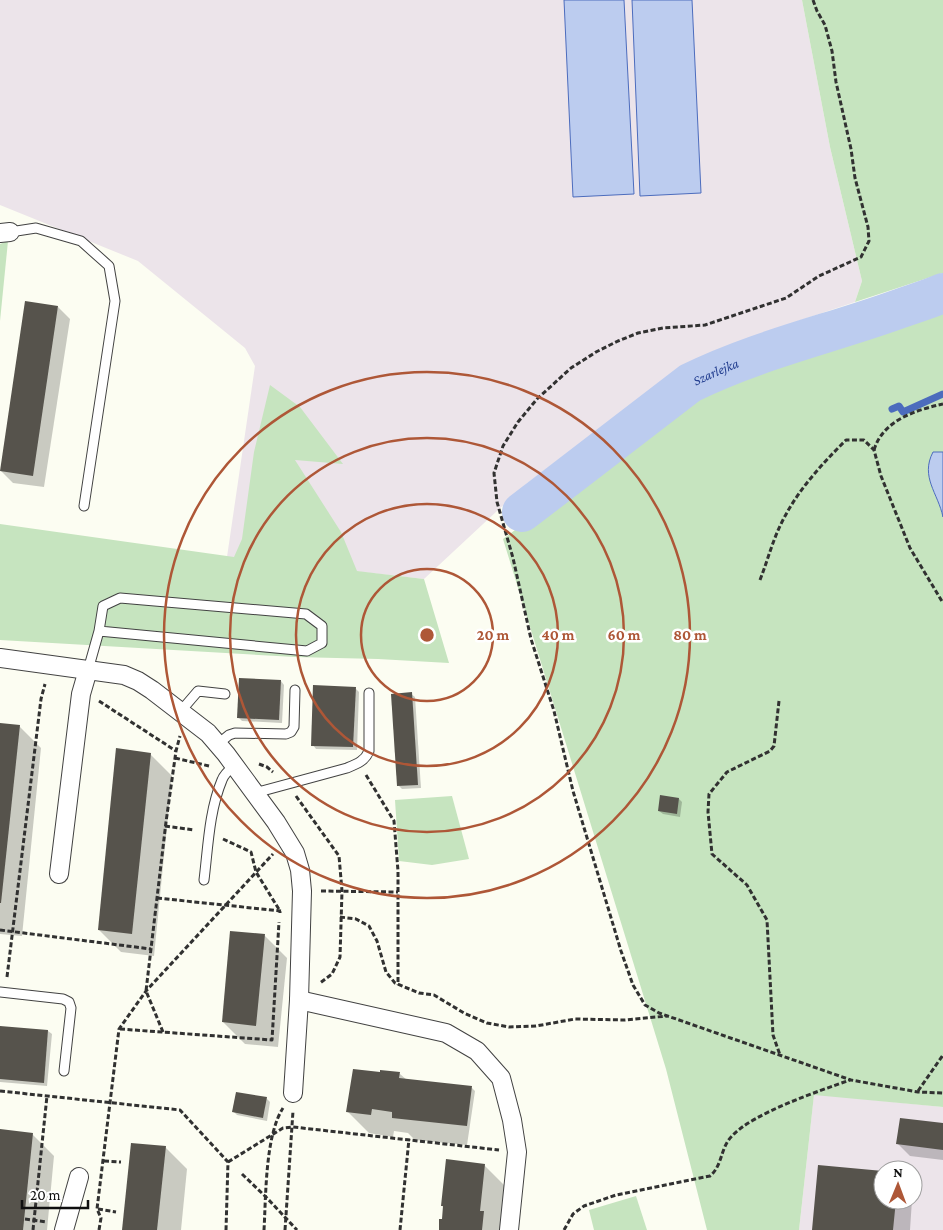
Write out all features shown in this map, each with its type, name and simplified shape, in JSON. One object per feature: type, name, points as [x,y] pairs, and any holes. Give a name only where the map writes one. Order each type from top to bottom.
[{"type":"street","points":[[0,658],[124,675],[138,681],[208,733],[218,744],[229,770],[255,793],[287,839],[295,852],[300,870],[302,891],[294,1093]]},
{"type":"street","points":[[59,874],[81,694],[88,670]]},
{"type":"street","points":[[299,1000],[446,1033],[477,1051],[501,1078],[512,1120],[517,1152],[510,1230]]},
{"type":"street","points":[[64,1230],[79,1177]]},
{"type":"lane","points":[[5,232],[36,228],[81,241],[109,266],[115,301],[84,506]]},
{"type":"lane","points":[[88,670],[99,631],[103,606],[120,598],[306,614],[322,626],[322,643],[307,651],[99,631]]},
{"type":"lane","points":[[218,744],[229,735],[235,733],[286,734],[291,732],[294,727],[295,690]]},
{"type":"lane","points":[[183,714],[198,691],[226,694]]},
{"type":"lane","points":[[255,793],[348,768],[359,764],[367,757],[369,751],[369,693]]},
{"type":"lane","points":[[204,880],[215,804],[229,770]]},
{"type":"lane","points":[[2,992],[63,998],[69,1002],[71,1008],[64,1071]]},
{"type":"path","points":[[813,0],[825,25],[832,51],[836,82],[851,149],[855,178],[868,227],[869,242],[861,257],[819,276],[786,298],[705,325],[663,328],[638,334],[596,352],[571,368],[537,399],[518,422],[503,446],[494,473],[497,502],[513,558],[531,639],[554,711],[573,791],[621,951],[644,1005],[851,1080],[918,1092],[943,1093]]},
{"type":"path","points":[[874,450],[882,433],[896,421],[926,408],[943,404]]},
{"type":"path","points":[[760,580],[780,526],[804,486],[825,460],[846,440],[864,440],[874,450],[881,476],[910,548],[943,603]]},
{"type":"path","points":[[2,992],[12,932],[41,699],[44,684],[50,678]]},
{"type":"path","points":[[779,701],[774,746],[770,751],[727,772],[709,794],[708,812],[712,854],[747,885],[767,920],[773,1035],[780,1055]]},
{"type":"path","points":[[163,1032],[146,991],[165,826],[183,714]]},
{"type":"path","points":[[175,758],[229,770]]},
{"type":"path","points":[[359,764],[394,821],[398,892],[398,985]]},
{"type":"path","points":[[119,1029],[272,1040],[280,911],[256,872],[251,852],[210,832],[165,826]]},
{"type":"path","points":[[99,1230],[100,1218],[97,1209],[119,1029],[146,991],[287,839]]},
{"type":"path","points":[[302,891],[398,892]]},
{"type":"path","points":[[157,898],[302,912]]},
{"type":"path","points":[[340,917],[356,919],[368,926],[377,941],[386,972],[398,985],[419,993],[434,995],[464,1013],[487,1023],[509,1027],[536,1026],[575,1019],[625,1020],[670,1016]]},
{"type":"path","points":[[0,930],[152,949]]},
{"type":"path","points":[[918,1092],[943,1056]]},
{"type":"path","points":[[564,1230],[573,1214],[584,1206],[616,1196],[710,1176],[719,1164],[726,1143],[732,1135],[747,1124],[851,1080]]},
{"type":"path","points":[[0,1091],[180,1110],[228,1162],[226,1230]]},
{"type":"path","points":[[285,1230],[294,1093]]},
{"type":"path","points":[[264,1230],[272,1136],[276,1120],[294,1093]]},
{"type":"path","points":[[33,1230],[47,1096]]},
{"type":"path","points":[[228,1162],[283,1128],[293,1127],[517,1152]]},
{"type":"path","points":[[400,1230],[409,1139]]},
{"type":"path","points":[[104,1161],[121,1162]]},
{"type":"path","points":[[242,1174],[297,1230]]},
{"type":"path","points":[[97,1209],[116,1212]]},
{"type":"shaded area","points":[[0,0],[802,0],[830,147],[862,281],[855,302],[798,321],[674,373],[526,484],[424,579],[227,557],[255,366],[245,348],[138,261],[0,205]]},
{"type":"shaded area","points":[[814,1094],[943,1107],[943,1230],[799,1230]]},
{"type":"green space","points":[[802,0],[943,0],[943,273],[855,302],[862,281],[830,147]]},
{"type":"green space","points":[[8,241],[0,321],[0,244]]},
{"type":"green space","points":[[943,300],[943,1107],[814,1095],[799,1230],[707,1230],[666,1069],[503,539],[690,400],[819,345]]},
{"type":"green space","points":[[270,385],[300,407],[343,464],[295,460],[341,532],[357,571],[424,579],[449,663],[295,657],[0,640],[0,524],[234,557],[242,539],[254,452]]},
{"type":"green space","points":[[452,796],[469,859],[432,865],[399,861],[395,800]]},
{"type":"green space","points":[[636,1196],[647,1230],[594,1230],[589,1210]]},
{"type":"water","points":[[564,0],[624,0],[634,194],[573,197]]},
{"type":"water","points":[[632,0],[692,0],[701,193],[640,196]]},
{"type":"water","points":[[933,452],[943,452],[943,517],[929,477],[929,461]]},
{"type":"building","points":[[25,301],[58,306],[33,476],[0,471]]},
{"type":"building","points":[[239,678],[281,680],[279,720],[237,718]]},
{"type":"building","points":[[313,685],[356,687],[353,747],[311,746]]},
{"type":"building","points":[[412,692],[418,785],[397,786],[391,694]]},
{"type":"building","points":[[0,723],[20,725],[1,903],[0,903]]},
{"type":"building","points":[[116,748],[151,753],[132,934],[98,930]]},
{"type":"building","points":[[660,795],[679,798],[677,814],[658,811]]},
{"type":"building","points":[[230,931],[265,934],[256,1026],[222,1022]]},
{"type":"building","points":[[0,1026],[48,1030],[44,1083],[0,1079]]},
{"type":"building","points":[[353,1069],[400,1072],[399,1078],[472,1086],[467,1126],[392,1118],[392,1112],[372,1109],[371,1115],[346,1112]]},
{"type":"building","points":[[236,1092],[267,1097],[263,1118],[232,1112]]},
{"type":"building","points":[[900,1118],[943,1123],[943,1150],[896,1144]]},
{"type":"building","points":[[0,1129],[33,1133],[23,1230],[0,1230]]},
{"type":"building","points":[[131,1143],[166,1146],[157,1230],[122,1230]]},
{"type":"building","points":[[446,1159],[485,1164],[480,1211],[484,1211],[482,1230],[439,1230],[439,1219],[442,1219],[443,1206],[441,1206]]},
{"type":"building","points":[[818,1165],[873,1170],[873,1210],[895,1210],[893,1230],[812,1230]]},
{"type":"waterway","name":"Szarlejka","points":[[522,512],[690,383],[765,352],[867,320],[943,293]]},
{"type":"waterway","points":[[892,409],[899,406],[903,412],[943,394]]}]
